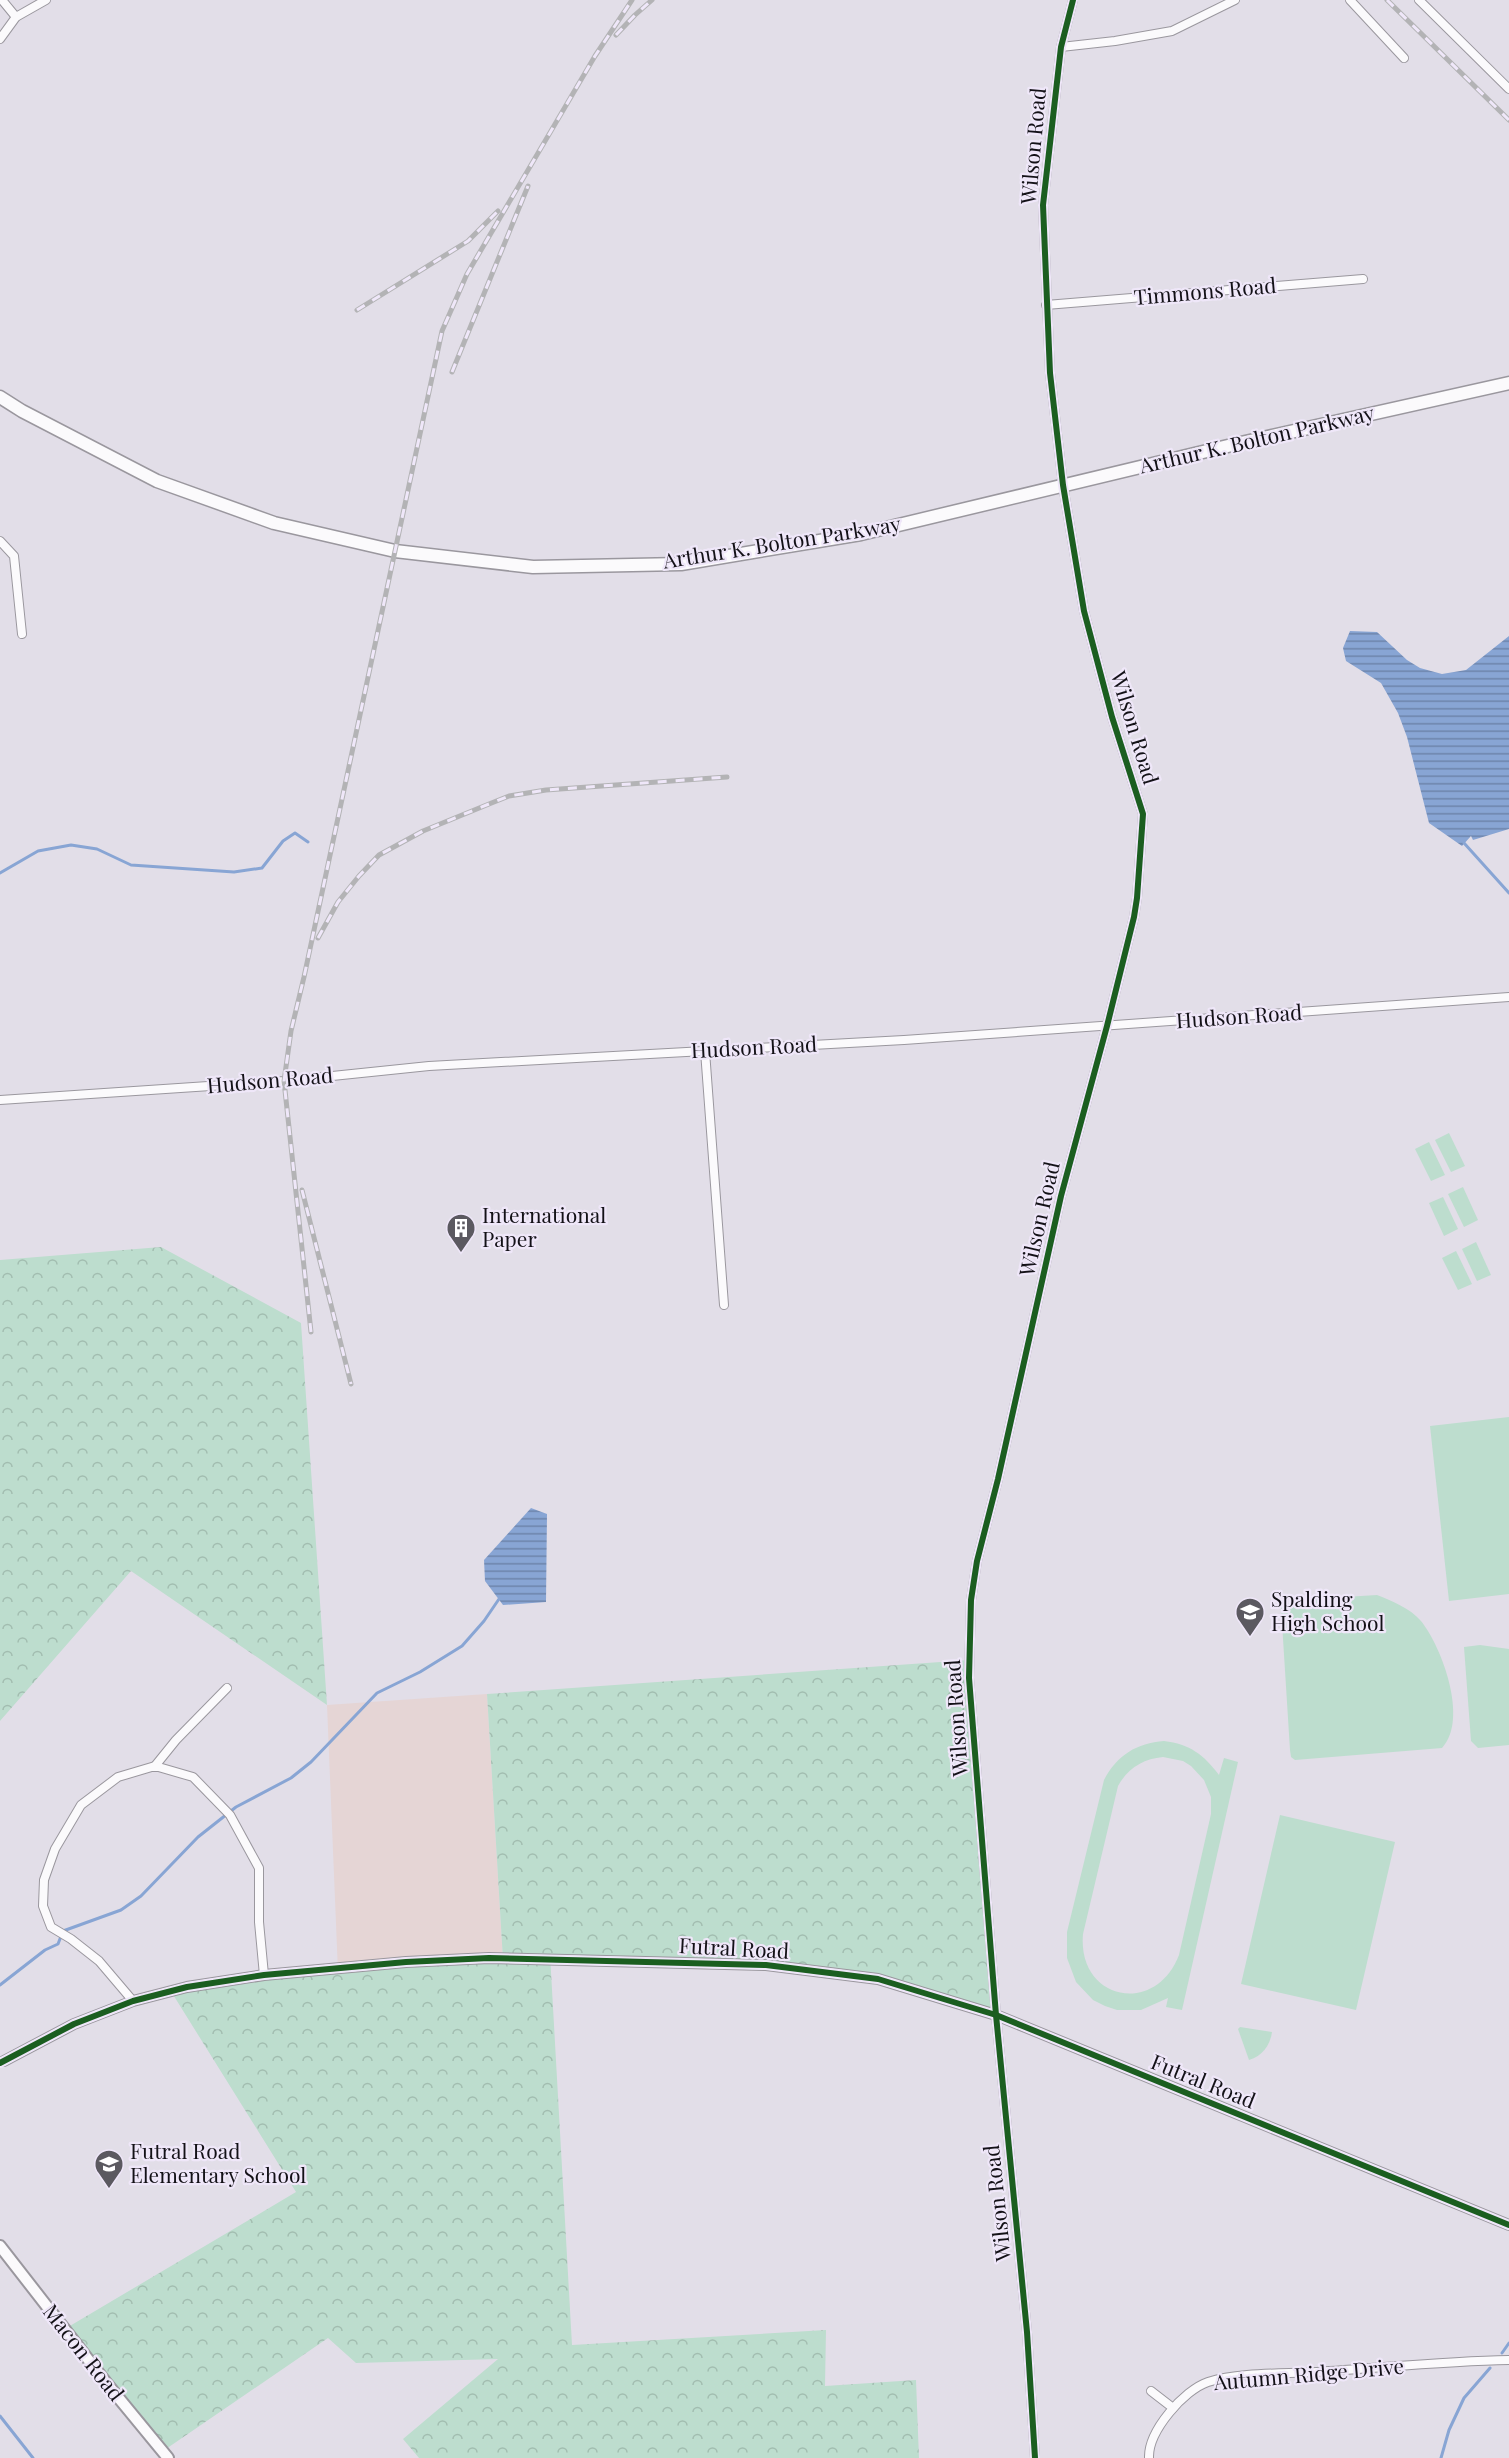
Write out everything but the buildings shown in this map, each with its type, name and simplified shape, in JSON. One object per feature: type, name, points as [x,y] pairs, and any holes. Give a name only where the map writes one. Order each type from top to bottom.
[{"type":"main road","name":"Arthur K. Bolton Parkway","points":[[0,397],[22,411],[157,481],[274,523],[394,551],[533,567],[681,564],[870,532],[1063,485],[1509,383]]},
{"type":"main road","name":"Macon Road","points":[[0,2246],[168,2458]]},
{"type":"street","points":[[2,0],[16,17]]},
{"type":"street","points":[[0,39],[16,17],[46,0]]},
{"type":"street","name":"Wilson Road","points":[[1035,2458],[1027,2332],[996,2016],[969,1678],[971,1600],[977,1561],[998,1479],[1060,1196],[1107,1026],[1137,898],[1143,814],[1112,717],[1084,611],[1063,485],[1050,373],[1043,205],[1061,47],[1073,0]]},
{"type":"street","points":[[1061,47],[1172,31],[1235,0]]},
{"type":"street","points":[[1350,0],[1404,58]]},
{"type":"street","points":[[1419,0],[1509,89]]},
{"type":"street","name":"Timmons Road","points":[[1046,305],[1363,279]]},
{"type":"street","points":[[0,541],[14,556],[22,634]]},
{"type":"street","name":"Hudson Road","points":[[0,1100],[284,1081],[429,1066],[1107,1026],[1509,997]]},
{"type":"street","points":[[705,1051],[724,1305]]},
{"type":"street","points":[[155,1766],[176,1740],[227,1688]]},
{"type":"street","points":[[133,2001],[99,1961],[51,1927],[43,1906],[44,1880],[55,1849],[81,1805],[118,1778],[155,1766],[193,1776],[230,1815],[254,1859],[258,1868],[259,1922],[264,1976]]},
{"type":"street","name":"Futral Road","points":[[2,2062],[74,2024],[133,2001],[187,1987],[264,1976],[406,1962],[489,1958],[753,1964],[878,1979],[996,2016],[1509,2225]]},
{"type":"street","name":"Autumn Ridge Drive","points":[[1149,2458],[1160,2425],[1180,2399],[1205,2383],[1222,2378],[1509,2360]]},
{"type":"street","points":[[1151,2391],[1173,2408]]},
{"type":"shaded area","points":[[487,1694],[503,1960],[338,1972],[327,1705]]},
{"type":"green space","points":[[1449,1133],[1465,1166],[1451,1172],[1435,1140]]},
{"type":"green space","points":[[1429,1142],[1445,1175],[1431,1181],[1415,1149]]},
{"type":"green space","points":[[1463,1187],[1478,1220],[1464,1227],[1448,1194]]},
{"type":"green space","points":[[1443,1197],[1458,1229],[1444,1236],[1429,1203]]},
{"type":"green space","points":[[1476,1242],[1491,1275],[1477,1281],[1462,1249]]},
{"type":"green space","points":[[161,1247],[301,1323],[327,1705],[131,1571],[0,1721],[0,1260]]},
{"type":"green space","points":[[1456,1251],[1472,1284],[1458,1290],[1442,1258]]},
{"type":"green space","points":[[1509,1417],[1509,1594],[1449,1601],[1430,1426]]},
{"type":"green space","points":[[1377,1595],[1400,1605],[1417,1616],[1437,1648],[1450,1684],[1453,1702],[1450,1736],[1442,1748],[1295,1760],[1291,1757],[1290,1750],[1281,1607],[1296,1600]]},
{"type":"green space","points":[[1480,1645],[1509,1649],[1509,1745],[1478,1748],[1471,1741],[1464,1647]]},
{"type":"green space","points":[[969,1660],[991,2009],[867,1973],[550,1954],[572,2345],[826,2330],[825,2386],[916,2380],[919,2458],[419,2458],[403,2439],[498,2359],[356,2363],[328,2338],[163,2451],[63,2330],[296,2192],[172,1993],[190,1985],[503,1960],[487,1694]]},
{"type":"green space","points":[[1164,1741],[1189,1748],[1202,1756],[1219,1775],[1224,1758],[1238,1762],[1182,2010],[1166,2007],[1168,1998],[1141,2010],[1117,2010],[1093,2000],[1076,1982],[1067,1958],[1067,1932],[1104,1780],[1122,1757],[1145,1744]],"holes":[[[1163,1757],[1183,1761],[1204,1780],[1211,1797],[1211,1814],[1179,1955],[1168,1975],[1153,1987],[1136,1993],[1120,1992],[1104,1986],[1092,1974],[1084,1956],[1083,1934],[1118,1786],[1131,1769],[1149,1760]]]},
{"type":"green space","points":[[1280,1815],[1395,1842],[1356,2010],[1241,1984]]},
{"type":"green space","points":[[1240,2027],[1272,2032],[1265,2050],[1249,2060],[1238,2029]]},
{"type":"water","points":[[1350,631],[1377,632],[1407,660],[1420,668],[1442,674],[1466,670],[1509,636],[1509,829],[1473,840],[1471,836],[1462,846],[1429,823],[1407,737],[1398,713],[1381,683],[1346,661],[1343,648]]},
{"type":"water","points":[[531,1508],[547,1514],[546,1602],[503,1605],[485,1581],[484,1560]]},
{"type":"waterway","points":[[0,873],[38,851],[71,845],[97,849],[131,865],[234,872],[262,868],[283,841],[295,833],[308,842]]},
{"type":"waterway","points":[[1464,843],[1509,893]]},
{"type":"waterway","points":[[0,1985],[45,1950],[58,1944],[63,1931],[121,1910],[141,1896],[198,1837],[236,1807],[291,1778],[311,1762],[377,1693],[420,1672],[462,1646],[484,1621],[499,1599]]},
{"type":"waterway","points":[[1502,2353],[1509,2343]]},
{"type":"waterway","points":[[1441,2458],[1449,2430],[1464,2398],[1490,2368]]},
{"type":"waterway","points":[[0,2416],[33,2458]]},
{"type":"railway","points":[[311,1332],[284,1081],[291,1031],[442,331],[467,274],[595,56],[632,0]]},
{"type":"railway","points":[[616,35],[652,0]]},
{"type":"railway","points":[[1387,0],[1509,120]]},
{"type":"railway","points":[[452,372],[528,186]]},
{"type":"railway","points":[[357,310],[468,241],[498,211]]},
{"type":"railway","points":[[318,938],[338,902],[379,855],[423,831],[509,796],[546,790],[727,777]]},
{"type":"railway","points":[[302,1190],[351,1384]]},
{"type":"cycle path","points":[[1035,2458],[1027,2332],[996,2015],[969,1678],[971,1600],[977,1561],[998,1479],[1061,1196],[1134,917],[1143,814],[1112,717],[1084,611],[1063,485],[1050,373],[1043,205],[1061,47],[1073,0]]},
{"type":"cycle path","points":[[0,2063],[74,2024],[133,2001],[187,1987],[264,1975],[406,1962],[489,1958],[766,1965],[878,1979],[996,2015],[1509,2225]]},
{"type":"place","name":"International Paper","points":[[461,1254]]},
{"type":"place","name":"Spalding High School","points":[[1250,1638]]},
{"type":"place","name":"Futral Road Elementary School","points":[[109,2190]]}]
